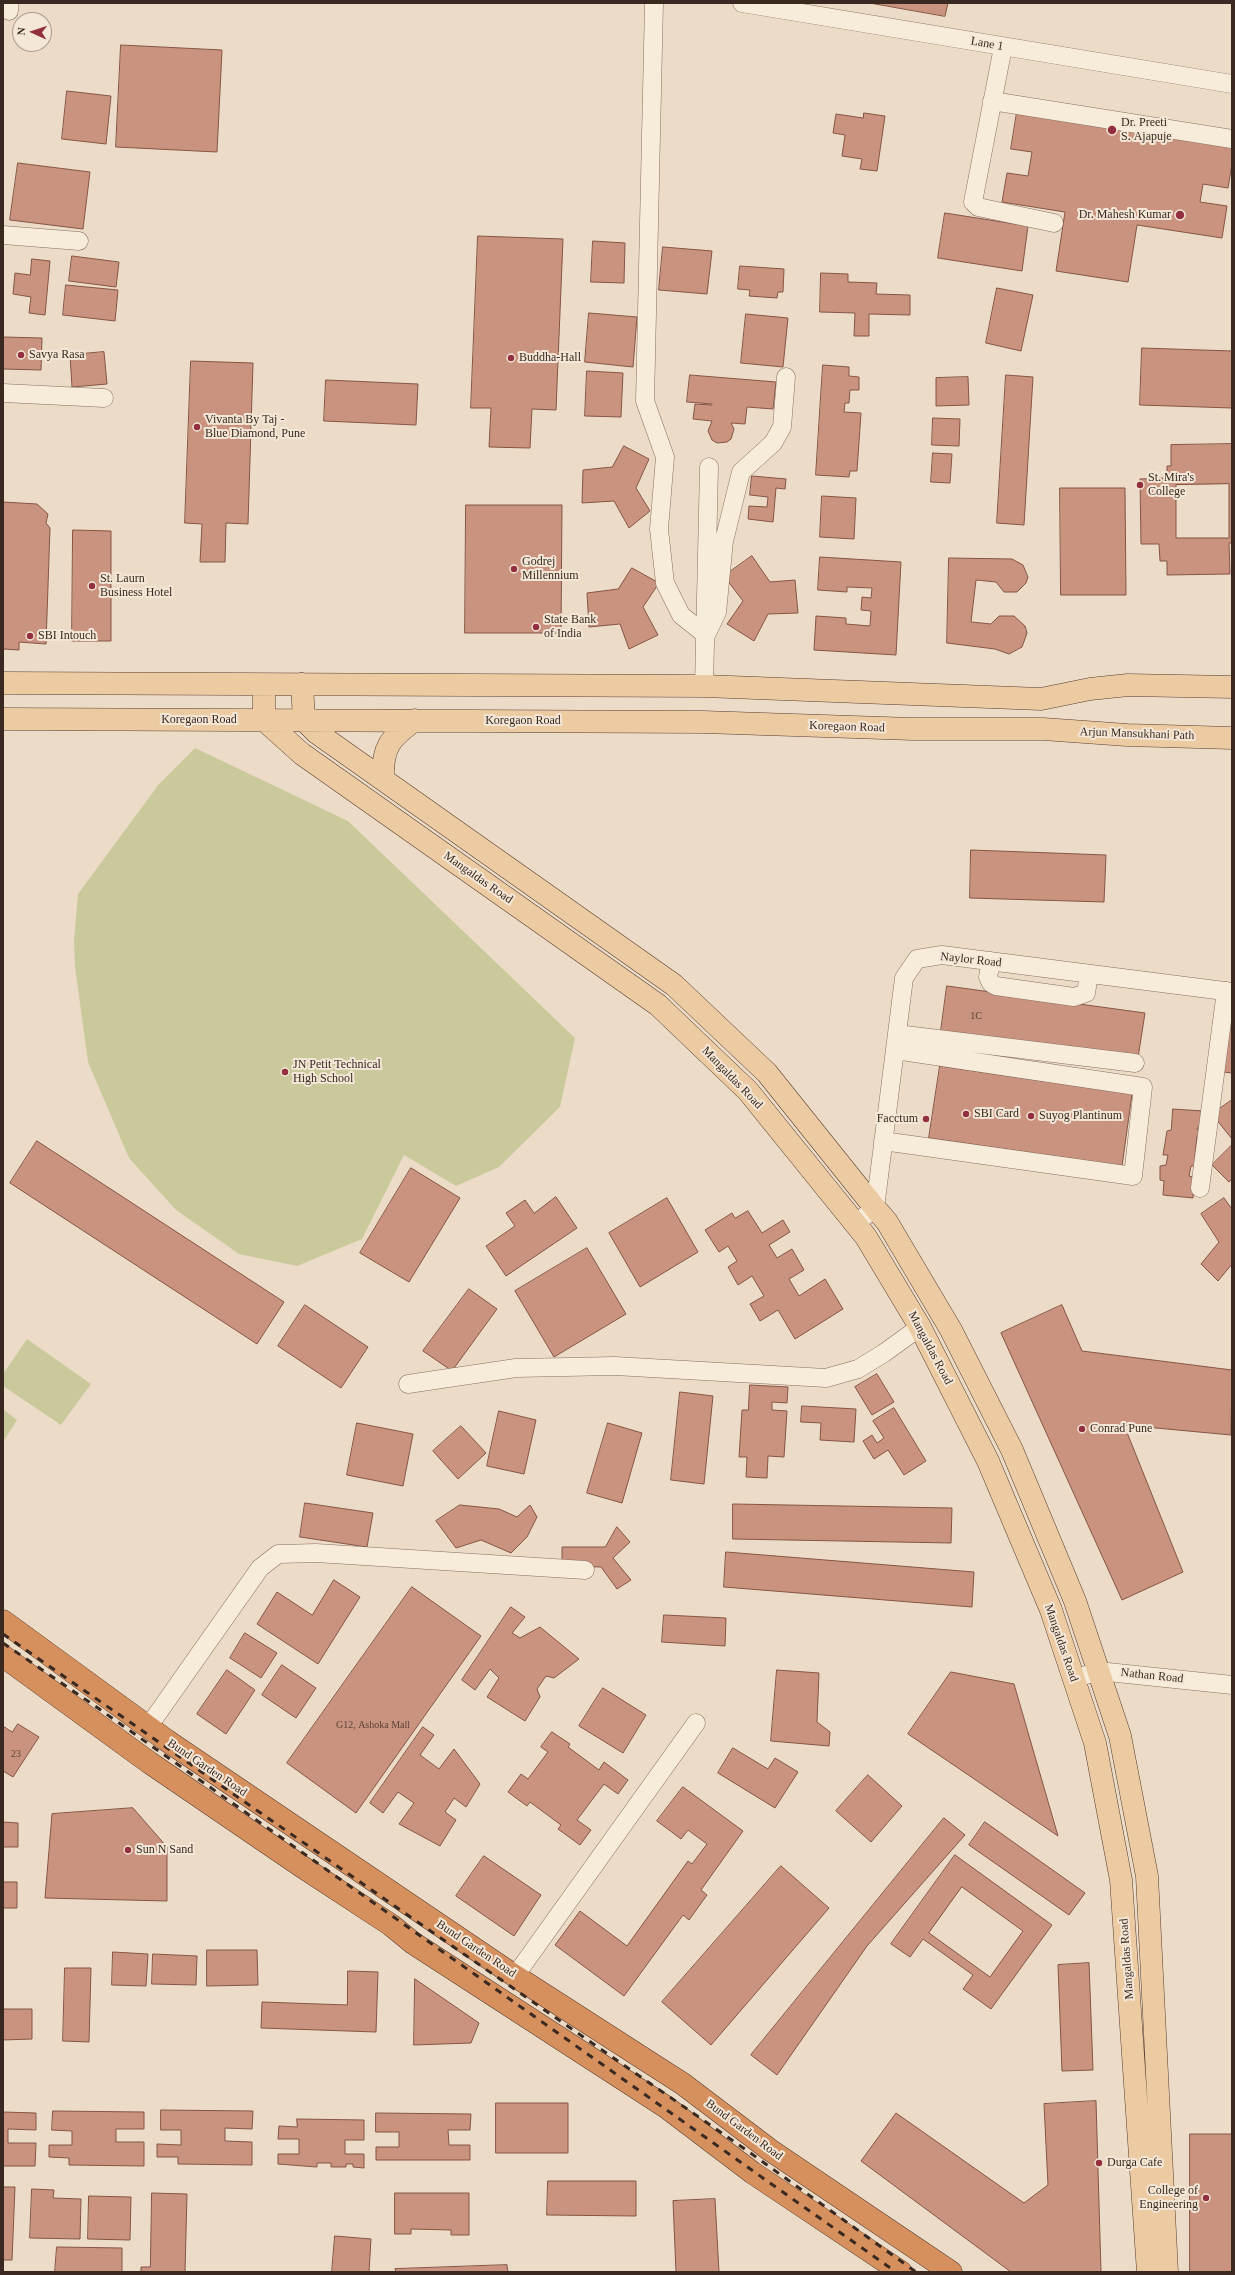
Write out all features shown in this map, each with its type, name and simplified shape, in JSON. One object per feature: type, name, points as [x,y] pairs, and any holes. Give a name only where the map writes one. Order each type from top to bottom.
[{"type":"highway","name":"Bund Garden Road","points":[[3,1621],[148,1727],[317,1843],[516,1976],[683,2084],[770,2150],[951,2272]]},
{"type":"highway","points":[[3,1656],[156,1768],[391,1925],[413,1943],[666,2107],[754,2173],[901,2272]]},
{"type":"main road","points":[[3,683],[704,686],[1041,700],[1090,689],[1128,685],[1232,687]]},
{"type":"main road","points":[[302,684],[304,720]]},
{"type":"main road","points":[[264,685],[264,720]]},
{"type":"main road","name":"Koregaon Road","points":[[3,719],[703,722],[913,729],[1043,729]]},
{"type":"main road","name":"Mangaldas Road","points":[[264,720],[302,754],[658,1005],[748,1091],[866,1237],[920,1327],[988,1461],[1051,1610],[1095,1743],[1121,1880],[1148,2272]]},
{"type":"main road","name":"Mangaldas Road","points":[[304,720],[317,732],[674,985],[767,1074],[876,1208],[887,1222],[951,1330],[1012,1450],[1075,1601],[1120,1736],[1147,1876],[1167,2272]]},
{"type":"main road","points":[[383,779],[382,759],[389,743],[400,730],[415,720]]},
{"type":"main road","name":"Arjun Mansukhani Path","points":[[1043,729],[1127,735],[1232,738]]},
{"type":"street","points":[[654,3],[645,401],[665,457],[659,529],[665,582],[682,615],[706,635]]},
{"type":"street","name":"Lane 1","points":[[742,3],[1232,84]]},
{"type":"street","points":[[1003,47],[973,202],[978,207],[1054,223]]},
{"type":"street","points":[[992,101],[1232,139]]},
{"type":"street","points":[[3,235],[80,241]]},
{"type":"street","points":[[706,635],[717,612],[724,541],[741,472],[773,443],[782,427],[786,377]]},
{"type":"street","points":[[3,393],[104,398]]},
{"type":"street","points":[[704,686],[709,467]]},
{"type":"street","name":"Naylor Road","points":[[876,1208],[904,978],[917,959],[942,955],[1229,992]]},
{"type":"street","points":[[991,961],[988,978],[991,983],[996,986],[1074,997],[1082,996],[1086,993],[1090,974]]},
{"type":"street","points":[[1200,1188],[1229,992]]},
{"type":"street","points":[[896,1042],[1135,1063]]},
{"type":"street","points":[[883,1141],[1133,1176],[1144,1087],[896,1042]]},
{"type":"street","points":[[855,1224],[876,1208]]},
{"type":"street","points":[[408,1384],[516,1368],[615,1366],[826,1378],[858,1368],[884,1353],[920,1327]]},
{"type":"street","points":[[148,1727],[260,1568],[278,1554],[316,1553],[585,1570]]},
{"type":"street","name":"Nathan Road","points":[[1074,1679],[1098,1670],[1232,1685]]},
{"type":"street","points":[[516,1976],[696,1723]]},
{"type":"green space","name":"JN Petit Technical High School","points":[[195,748],[348,821],[575,1038],[560,1107],[499,1167],[456,1186],[404,1155],[362,1239],[297,1266],[239,1254],[176,1210],[129,1158],[88,1062],[75,967],[74,941],[78,894],[159,784]]},
{"type":"green space","points":[[27,1339],[91,1384],[61,1425],[3,1386],[3,1374]]},
{"type":"green space","points":[[3,1409],[17,1420],[3,1442]]},
{"type":"building","points":[[870,3],[948,3],[945,16]]},
{"type":"building","points":[[121,45],[222,50],[217,152],[116,147]]},
{"type":"building","points":[[67,91],[111,96],[106,144],[62,139]]},
{"type":"building","points":[[1017,112],[1232,146],[1232,164],[1228,188],[1203,184],[1200,202],[1227,206],[1222,238],[1137,225],[1128,282],[1056,271],[1065,212],[1002,202],[1007,173],[1028,176],[1032,152],[1011,149]]},
{"type":"building","points":[[864,113],[885,116],[877,171],[860,169],[862,159],[842,156],[845,135],[833,133],[836,114],[863,118]]},
{"type":"building","points":[[18,163],[90,172],[83,229],[10,220]]},
{"type":"building","points":[[945,213],[1028,226],[1022,271],[938,258]]},
{"type":"building","points":[[478,236],[563,239],[556,410],[532,409],[530,448],[489,447],[491,408],[471,408]]},
{"type":"building","points":[[593,241],[625,243],[624,283],[591,282]]},
{"type":"building","points":[[663,247],[712,251],[707,294],[659,290]]},
{"type":"building","points":[[72,256],[119,262],[116,287],[69,281]]},
{"type":"building","points":[[32,259],[50,261],[45,315],[29,313],[31,297],[13,294],[15,273],[30,275]]},
{"type":"building","points":[[740,266],[784,269],[783,292],[778,292],[777,298],[749,296],[750,290],[738,289]]},
{"type":"building","points":[[821,273],[848,274],[848,282],[877,283],[876,294],[910,295],[910,315],[869,314],[869,336],[854,336],[855,313],[820,312]]},
{"type":"building","points":[[66,285],[118,290],[115,321],[63,315]]},
{"type":"building","points":[[997,288],[1033,295],[1021,351],[986,343]]},
{"type":"building","points":[[589,313],[637,317],[633,367],[585,362]]},
{"type":"building","points":[[746,314],[788,318],[783,367],[741,363]]},
{"type":"building","points":[[3,337],[42,338],[41,370],[3,369]]},
{"type":"building","points":[[1142,348],[1232,351],[1232,408],[1140,405]]},
{"type":"building","points":[[104,352],[107,384],[72,387],[70,355]]},
{"type":"building","points":[[191,361],[253,363],[248,524],[226,523],[225,562],[200,562],[202,524],[185,523]]},
{"type":"building","points":[[823,365],[849,367],[849,376],[859,377],[859,390],[850,390],[849,403],[845,403],[844,412],[861,413],[857,471],[850,471],[849,477],[816,475]]},
{"type":"building","points":[[587,371],[623,373],[621,417],[585,416]]},
{"type":"building","points":[[690,375],[776,382],[773,409],[747,407],[745,424],[731,423],[734,429],[731,439],[727,442],[717,443],[712,440],[708,431],[712,421],[693,419],[695,404],[712,404],[687,402]]},
{"type":"building","points":[[1006,375],[1033,377],[1024,525],[997,523]]},
{"type":"building","points":[[968,377],[969,405],[936,406],[936,378]]},
{"type":"building","points":[[326,380],[418,384],[416,425],[324,421]]},
{"type":"building","points":[[933,418],[960,419],[959,446],[932,445]]},
{"type":"building","points":[[1232,444],[1232,543],[1229,543],[1230,574],[1167,575],[1167,561],[1160,561],[1159,544],[1141,544],[1140,479],[1167,478],[1167,466],[1171,466],[1171,445]],"holes":[[[1229,484],[1229,538],[1176,538],[1176,485]]]},
{"type":"building","points":[[624,446],[649,459],[636,488],[650,511],[629,528],[614,501],[582,503],[583,470],[612,467]]},
{"type":"building","points":[[933,453],[952,454],[950,483],[931,482]]},
{"type":"building","points":[[752,476],[786,479],[785,489],[776,488],[773,522],[748,519],[749,506],[767,507],[768,497],[750,495]]},
{"type":"building","points":[[1060,488],[1125,488],[1126,595],[1061,595]]},
{"type":"building","points":[[822,496],[856,498],[854,539],[820,537]]},
{"type":"building","points":[[3,502],[37,504],[48,514],[46,523],[50,528],[46,644],[19,642],[19,650],[3,649]]},
{"type":"building","name":"Godrej Millennium","points":[[466,505],[562,505],[561,633],[465,633]]},
{"type":"building","name":"St. Laurn Business Hotel","points":[[73,530],[111,531],[111,641],[72,641]]},
{"type":"building","points":[[752,556],[770,582],[795,580],[798,613],[768,614],[754,641],[727,624],[743,601],[724,576]]},
{"type":"building","points":[[820,557],[901,562],[896,655],[814,650],[816,616],[846,618],[846,624],[870,626],[871,611],[861,610],[862,597],[871,598],[872,588],[847,587],[847,592],[818,590]]},
{"type":"building","points":[[949,558],[1012,559],[1023,565],[1028,577],[1026,583],[1017,592],[1004,592],[996,582],[976,580],[971,622],[991,624],[999,616],[1014,616],[1025,626],[1027,633],[1022,647],[1009,654],[995,649],[947,643]]},
{"type":"building","points":[[632,568],[659,583],[643,607],[658,635],[629,649],[620,624],[589,627],[587,593],[618,589]]},
{"type":"building","points":[[971,850],[1106,855],[1104,902],[970,898]]},
{"type":"building","points":[[947,986],[1145,1013],[1138,1058],[941,1031]]},
{"type":"building","points":[[1232,1013],[1232,1073],[1223,1072]]},
{"type":"building","name":"Suyog Plantinum","points":[[940,1066],[1132,1094],[1122,1166],[929,1138]]},
{"type":"building","points":[[1232,1100],[1232,1139],[1212,1114]]},
{"type":"building","points":[[1173,1109],[1203,1111],[1202,1128],[1197,1128],[1200,1134],[1197,1136],[1195,1156],[1196,1166],[1191,1166],[1189,1176],[1194,1177],[1193,1198],[1163,1195],[1164,1181],[1160,1180],[1160,1166],[1166,1165],[1168,1155],[1163,1155],[1167,1131],[1171,1130]]},
{"type":"building","points":[[37,1141],[284,1302],[257,1344],[10,1183]]},
{"type":"building","points":[[1232,1145],[1232,1179],[1229,1182],[1212,1165]]},
{"type":"building","points":[[411,1168],[460,1198],[409,1282],[360,1253]]},
{"type":"building","points":[[556,1197],[577,1228],[506,1276],[486,1246],[515,1226],[506,1213],[525,1200],[534,1213]]},
{"type":"building","points":[[667,1198],[698,1252],[640,1287],[609,1233]]},
{"type":"building","points":[[1224,1198],[1232,1209],[1232,1264],[1218,1281],[1201,1264],[1219,1242],[1201,1214]]},
{"type":"building","points":[[748,1211],[762,1233],[783,1220],[790,1232],[769,1245],[777,1258],[792,1249],[804,1270],[789,1279],[799,1296],[825,1279],[843,1309],[795,1339],[778,1310],[760,1321],[750,1304],[764,1296],[752,1276],[738,1285],[728,1267],[737,1261],[728,1246],[719,1252],[705,1230],[732,1213],[735,1218]]},
{"type":"building","points":[[587,1248],[626,1314],[554,1357],[515,1291]]},
{"type":"building","points":[[469,1289],[497,1309],[452,1371],[423,1351]]},
{"type":"building","points":[[305,1305],[368,1347],[341,1388],[278,1346]]},
{"type":"building","points":[[1062,1305],[1082,1351],[1232,1370],[1231,1435],[1124,1425],[1183,1572],[1122,1600],[1001,1333]]},
{"type":"building","points":[[877,1374],[894,1402],[872,1415],[855,1387]]},
{"type":"building","points":[[750,1385],[788,1387],[787,1403],[772,1402],[772,1410],[787,1411],[784,1457],[768,1456],[767,1478],[746,1477],[747,1457],[739,1457],[742,1410],[748,1410]]},
{"type":"building","points":[[680,1392],[713,1396],[704,1484],[671,1480]]},
{"type":"building","points":[[802,1406],[856,1409],[854,1442],[820,1440],[821,1423],[801,1422]]},
{"type":"building","points":[[894,1408],[926,1461],[904,1475],[888,1450],[874,1459],[863,1441],[872,1435],[877,1443],[884,1438],[873,1421]]},
{"type":"building","points":[[499,1411],[536,1420],[524,1474],[487,1466]]},
{"type":"building","points":[[357,1423],[413,1434],[403,1486],[347,1475]]},
{"type":"building","points":[[608,1423],[642,1433],[622,1503],[587,1493]]},
{"type":"building","points":[[461,1426],[486,1453],[458,1479],[433,1451]]},
{"type":"building","points":[[305,1503],[373,1513],[367,1547],[300,1537]]},
{"type":"building","points":[[733,1504],[952,1508],[951,1543],[733,1539]]},
{"type":"building","points":[[460,1505],[499,1509],[517,1517],[530,1505],[537,1517],[527,1537],[511,1553],[481,1540],[456,1548],[436,1521]]},
{"type":"building","points":[[617,1527],[630,1542],[613,1558],[631,1580],[617,1589],[601,1567],[562,1566],[562,1547],[605,1547]]},
{"type":"building","points":[[726,1552],[974,1572],[972,1607],[724,1587]]},
{"type":"building","points":[[334,1580],[360,1597],[318,1664],[257,1624],[277,1592],[312,1615]]},
{"type":"building","points":[[412,1587],[481,1636],[356,1813],[287,1763]]},
{"type":"building","points":[[511,1607],[525,1617],[512,1633],[520,1638],[540,1627],[579,1659],[554,1678],[546,1676],[537,1689],[540,1697],[525,1721],[487,1697],[499,1678],[490,1669],[475,1690],[462,1680]]},
{"type":"building","points":[[664,1615],[726,1618],[725,1646],[662,1642]]},
{"type":"building","points":[[245,1633],[277,1653],[261,1678],[230,1658]]},
{"type":"building","points":[[282,1665],[316,1688],[296,1718],[262,1695]]},
{"type":"building","points":[[227,1670],[255,1690],[226,1734],[197,1714]]},
{"type":"building","points":[[777,1670],[819,1673],[817,1722],[830,1732],[829,1746],[771,1741]]},
{"type":"building","points":[[951,1672],[1014,1684],[1058,1836],[908,1734]]},
{"type":"building","points":[[603,1688],[646,1715],[623,1753],[579,1726]]},
{"type":"building","points":[[18,1724],[39,1737],[13,1777],[3,1771],[3,1726],[12,1732]]},
{"type":"building","points":[[423,1727],[434,1735],[420,1755],[439,1769],[454,1749],[480,1784],[466,1807],[454,1798],[445,1812],[456,1820],[440,1846],[399,1824],[414,1803],[398,1792],[383,1813],[370,1803]]},
{"type":"building","points":[[552,1732],[570,1744],[568,1747],[599,1770],[604,1762],[628,1780],[618,1794],[604,1784],[577,1820],[591,1830],[580,1845],[558,1829],[561,1825],[530,1802],[527,1806],[508,1792],[521,1774],[528,1779],[548,1752],[541,1747]]},
{"type":"building","points":[[733,1748],[768,1769],[775,1758],[798,1772],[775,1808],[718,1773]]},
{"type":"building","points":[[868,1775],[902,1806],[871,1842],[836,1811]]},
{"type":"building","points":[[683,1787],[743,1831],[701,1890],[707,1895],[689,1920],[683,1915],[624,1996],[555,1945],[580,1911],[627,1946],[688,1861],[692,1864],[707,1844],[688,1830],[681,1839],[657,1821]]},
{"type":"building","points":[[133,1808],[167,1847],[167,1901],[45,1898],[52,1814]]},
{"type":"building","points":[[944,1818],[965,1835],[867,1946],[777,2075],[751,2055]]},
{"type":"building","points":[[3,1822],[18,1823],[18,1847],[3,1847]]},
{"type":"building","points":[[985,1822],[1085,1893],[1069,1915],[969,1845]]},
{"type":"building","points":[[955,1855],[1052,1925],[991,2009],[963,1989],[973,1975],[923,1939],[910,1957],[891,1944]],"holes":[[[962,1887],[1023,1931],[990,1977],[929,1933]]]},
{"type":"building","points":[[484,1856],[541,1895],[514,1936],[456,1896]]},
{"type":"building","points":[[781,1866],[829,1908],[711,2045],[662,2002]]},
{"type":"building","points":[[3,1882],[17,1882],[17,1908],[3,1908]]},
{"type":"building","points":[[207,1950],[257,1950],[258,1985],[207,1986]]},
{"type":"building","points":[[113,1952],[148,1954],[146,1986],[112,1985]]},
{"type":"building","points":[[153,1954],[197,1956],[196,1985],[152,1984]]},
{"type":"building","points":[[1089,1963],[1093,2070],[1062,2071],[1058,1965]]},
{"type":"building","points":[[65,1968],[91,1968],[89,2042],[63,2041]]},
{"type":"building","points":[[348,1971],[378,1972],[376,2032],[261,2028],[262,2002],[347,2005]]},
{"type":"building","points":[[415,1979],[479,2023],[471,2043],[414,2045]]},
{"type":"building","points":[[3,2009],[32,2009],[32,2039],[3,2040]]},
{"type":"building","points":[[1096,2101],[1101,2272],[1011,2272],[861,2161],[896,2113],[1024,2203],[1048,2185],[1044,2104]]},
{"type":"building","points":[[496,2103],[568,2103],[568,2153],[496,2153]]},
{"type":"building","points":[[161,2110],[253,2111],[252,2129],[225,2128],[225,2141],[252,2142],[252,2165],[178,2164],[178,2157],[157,2157],[157,2144],[181,2145],[181,2130],[161,2130]]},
{"type":"building","points":[[53,2111],[144,2112],[144,2129],[116,2129],[116,2142],[144,2142],[144,2166],[69,2165],[69,2158],[49,2157],[49,2145],[72,2145],[72,2131],[52,2130]]},
{"type":"building","points":[[3,2112],[36,2113],[36,2130],[8,2129],[8,2143],[36,2143],[35,2166],[3,2166]]},
{"type":"building","points":[[376,2113],[471,2114],[470,2130],[448,2130],[449,2145],[470,2145],[470,2160],[376,2160],[376,2147],[399,2147],[399,2132],[376,2132]]},
{"type":"building","points":[[297,2119],[364,2120],[364,2140],[345,2140],[345,2154],[364,2154],[364,2168],[353,2167],[353,2164],[346,2164],[346,2167],[331,2167],[331,2163],[317,2163],[317,2167],[278,2164],[278,2154],[299,2154],[299,2139],[278,2139],[279,2126],[297,2127]]},
{"type":"building","name":"College of Engineering","points":[[1190,2134],[1232,2134],[1232,2272],[1190,2272]]},
{"type":"building","points":[[548,2181],[636,2181],[636,2216],[547,2215]]},
{"type":"building","points":[[3,2187],[15,2187],[12,2260],[3,2260]]},
{"type":"building","points":[[32,2189],[54,2190],[53,2198],[81,2199],[80,2239],[30,2238]]},
{"type":"building","points":[[152,2193],[187,2194],[185,2272],[141,2272],[141,2267],[150,2267]]},
{"type":"building","points":[[395,2193],[469,2193],[469,2235],[451,2235],[451,2230],[411,2229],[411,2234],[395,2234]]},
{"type":"building","points":[[89,2196],[131,2197],[130,2240],[88,2239]]},
{"type":"building","points":[[715,2199],[719,2272],[676,2272],[673,2201]]},
{"type":"building","points":[[335,2236],[371,2239],[369,2272],[332,2272]]},
{"type":"building","points":[[57,2247],[122,2248],[122,2272],[55,2272]]},
{"type":"building","points":[[507,2265],[508,2272],[396,2272],[395,2269]]},
{"type":"railway","points":[[3,1634],[749,2152],[916,2272]]},
{"type":"railway","points":[[3,1643],[95,1706],[896,2272]]},
{"type":"place","name":"Dr. Preeti S. Ajapuje","points":[[1112,130]]},
{"type":"place","name":"Dr. Mahesh Kumar","points":[[1180,215]]},
{"type":"place","name":"Savya Rasa","points":[[21,355]]},
{"type":"place","name":"Buddha-Hall","points":[[511,358]]},
{"type":"place","name":"Vivanta By Taj - Blue Diamond, Pune","points":[[197,427]]},
{"type":"place","name":"St. Mira's College","points":[[1140,485]]},
{"type":"place","name":"Godrej Millennium","points":[[514,569]]},
{"type":"place","name":"St. Laurn Business Hotel","points":[[92,586]]},
{"type":"place","name":"State Bank of India","points":[[536,627]]},
{"type":"place","name":"SBI Intouch","points":[[30,636]]},
{"type":"place","name":"JN Petit Technical High School","points":[[285,1072]]},
{"type":"place","name":"SBI Card","points":[[966,1114]]},
{"type":"place","name":"Suyog Plantinum","points":[[1031,1116]]},
{"type":"place","name":"Facctum","points":[[926,1119]]},
{"type":"place","name":"Conrad Pune","points":[[1082,1429]]},
{"type":"place","name":"Sun N Sand","points":[[128,1850]]},
{"type":"place","name":"Durga Cafe","points":[[1099,2163]]},
{"type":"place","name":"College of Engineering","points":[[1206,2198]]}]
